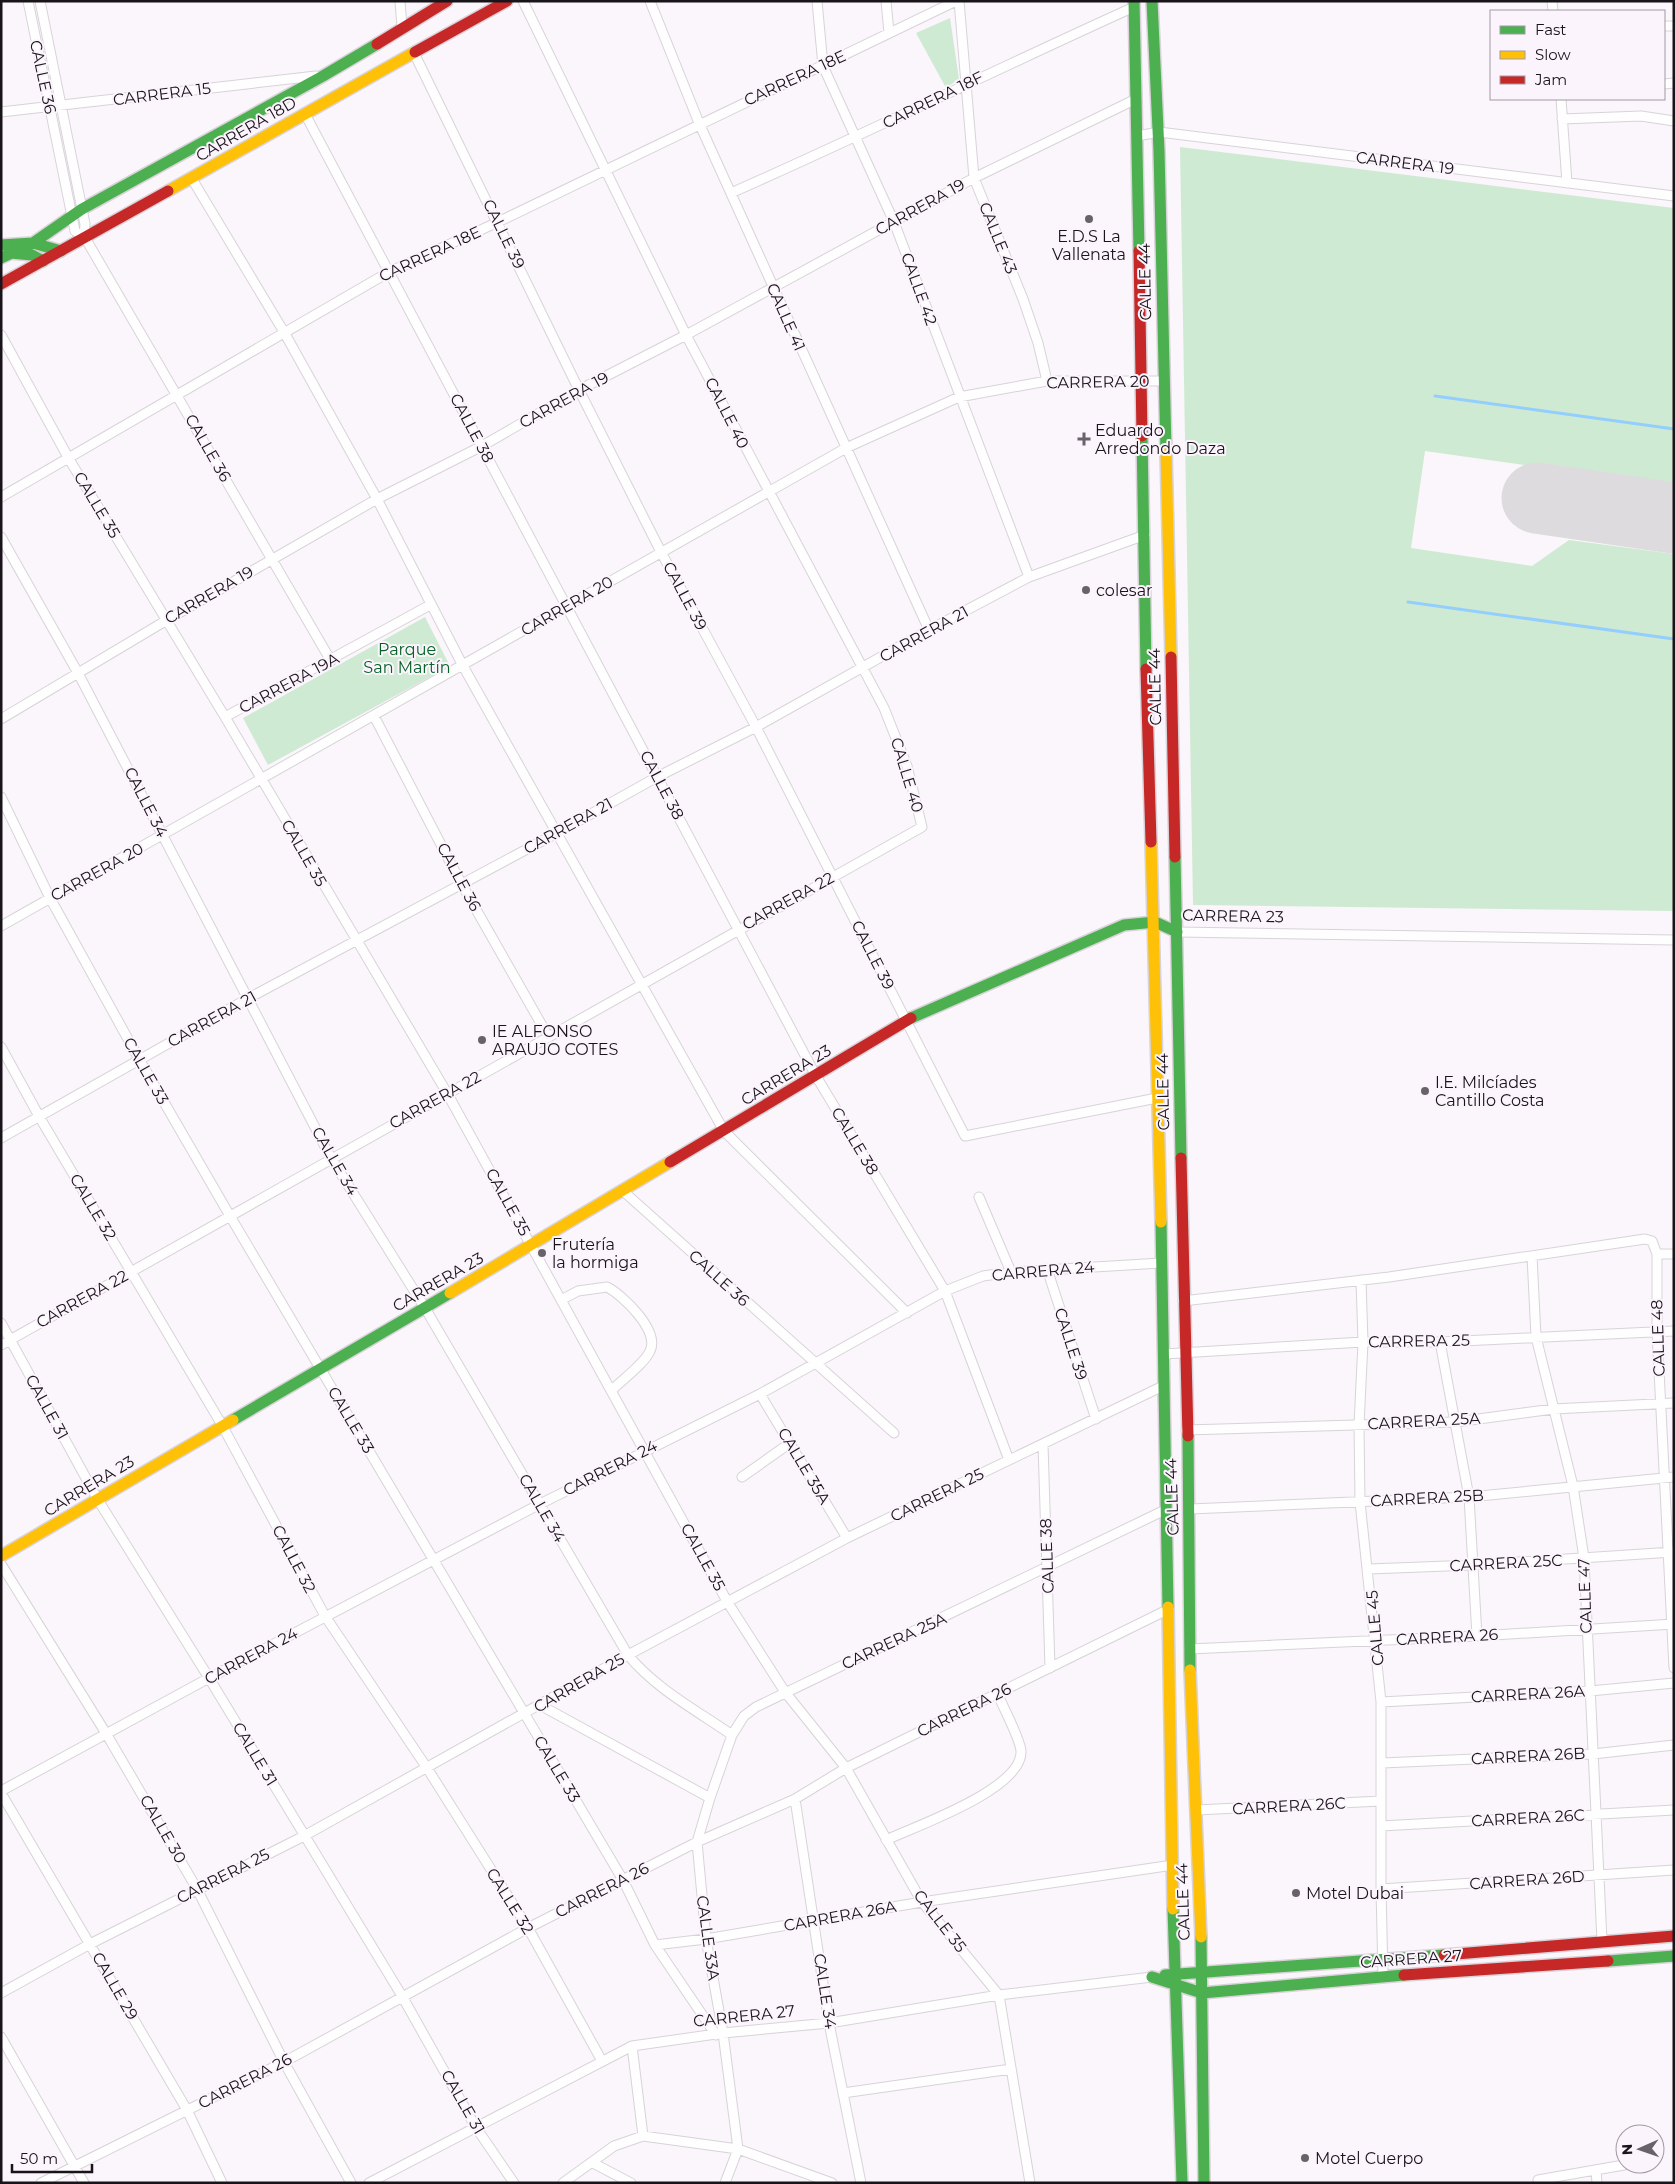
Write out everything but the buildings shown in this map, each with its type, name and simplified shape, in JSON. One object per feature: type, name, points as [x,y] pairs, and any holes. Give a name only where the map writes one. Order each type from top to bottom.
[{"type":"main road","name":"CARRERA 18D","points":[[3,253],[34,243],[82,210],[323,76],[447,1]]},
{"type":"main road","name":"CARRERA 18D","points":[[1,284],[62,251],[84,236],[192,179],[507,1]]},
{"type":"main road","name":"CALLE 44","points":[[1152,1],[1158,132],[1177,932],[1183,1301],[1190,1509],[1189,1649],[1197,1810],[1202,1974],[1204,2183]]},
{"type":"main road","name":"CALLE 44","points":[[1134,4],[1148,772],[1155,922],[1157,1098],[1164,1354],[1163,1386],[1168,1509],[1174,1979],[1182,2183]]},
{"type":"main road","points":[[34,243],[62,251]]},
{"type":"main road","points":[[3,253],[32,255],[43,261]]},
{"type":"main road","name":"CARRERA 23","points":[[1,1556],[623,1192],[906,1020],[1124,925],[1155,922],[1177,932]]},
{"type":"main road","name":"CARRERA 27","points":[[1152,1977],[1174,1979],[1202,1974],[1674,1936]]},
{"type":"main road","name":"CARRERA 27","points":[[1174,1979],[1202,1993],[1383,1976],[1674,1956]]},
{"type":"street","name":"CALLE 36","points":[[28,1],[75,230],[84,236],[331,661]]},
{"type":"street","name":"CALLE 36","points":[[40,1],[86,224],[84,236]]},
{"type":"street","points":[[400,1],[402,27]]},
{"type":"street","name":"CALLE 40","points":[[523,1],[686,335],[884,708],[907,766],[922,827]]},
{"type":"street","name":"CALLE 41","points":[[650,1],[699,124],[929,630]]},
{"type":"street","name":"CALLE 42","points":[[817,1],[823,66],[894,222],[959,398],[1029,578]]},
{"type":"street","points":[[886,1],[888,33]]},
{"type":"street","name":"CARRERA 18E","points":[[1,497],[389,272],[605,171],[957,1]]},
{"type":"street","name":"CALLE 43","points":[[957,1],[974,178],[1023,299],[1038,344],[1047,381]]},
{"type":"street","name":"CARRERA 18F","points":[[731,193],[855,139],[966,83],[1134,4]]},
{"type":"street","name":"CALLE 39","points":[[414,52],[579,390],[661,552],[756,727],[965,1136],[1157,1098]]},
{"type":"street","name":"CARRERA 15","points":[[1,112],[323,76]]},
{"type":"street","name":"CARRERA 19","points":[[1,719],[167,620],[377,499],[482,446],[579,390],[686,335],[974,178],[1136,99]]},
{"type":"street","points":[[1561,100],[1567,183]]},
{"type":"street","name":"CALLE 38","points":[[305,114],[816,1076],[945,1291],[1010,1460]]},
{"type":"street","points":[[1562,119],[1641,116],[1674,121]]},
{"type":"street","name":"CARRERA 19","points":[[1137,136],[1158,132],[1674,196]]},
{"type":"street","points":[[192,179],[284,332],[377,499],[463,666],[724,1131],[907,1313]]},
{"type":"street","name":"CALLE 35","points":[[1,335],[69,459],[225,717],[447,1093],[728,1603],[786,1692],[846,1768],[922,1902],[999,1995]]},
{"type":"street","name":"CARRERA 20","points":[[1,926],[846,448],[959,398],[1047,381],[1163,381]]},
{"type":"street","name":"CARRERA 21","points":[[1,1138],[40,1118],[139,1059],[247,999],[557,833],[657,776],[756,727],[929,630],[1029,578],[1144,535]]},
{"type":"street","name":"CALLE 34","points":[[1,537],[78,673],[247,999],[332,1158],[425,1308],[628,1655],[643,1673],[661,1688],[732,1735]]},
{"type":"street","name":"CARRERA 19A","points":[[225,717],[331,661],[430,605]]},
{"type":"street","name":"CALLE 36","points":[[374,716],[461,883],[548,1036]]},
{"type":"street","name":"CALLE 33","points":[[1,798],[50,898],[139,1059],[230,1216],[623,1880],[655,1945],[719,2034],[738,2149]]},
{"type":"street","name":"CARRERA 22","points":[[1,1345],[832,875],[922,827]]},
{"type":"street","name":"CARRERA 23","points":[[1177,932],[1674,940]]},
{"type":"street","name":"CALLE 32","points":[[1,1047],[40,1118],[222,1425],[325,1616],[427,1768],[528,1928],[602,2061]]},
{"type":"street","name":"CALLE 36","points":[[623,1192],[814,1364],[894,1433]]},
{"type":"street","points":[[979,1197],[1011,1272]]},
{"type":"street","points":[[1183,1301],[1389,1277],[1645,1240],[1652,1241],[1656,1251],[1674,1254]]},
{"type":"street","name":"CALLE 48","points":[[1656,1251],[1657,1331],[1661,1403],[1669,1477],[1674,1668]]},
{"type":"street","name":"CALLE 47","points":[[1532,1256],[1536,1338],[1573,1486],[1584,1558],[1602,1941]]},
{"type":"street","name":"CARRERA 24","points":[[1,1792],[325,1616],[540,1504],[760,1394],[945,1291],[984,1276],[1011,1272],[1161,1263]]},
{"type":"street","name":"CALLE 39","points":[[1047,1269],[1096,1419]]},
{"type":"street","name":"CALLE 45","points":[[1361,1280],[1363,1342],[1359,1425],[1360,1502],[1369,1568],[1381,1702],[1380,1889],[1383,1976]]},
{"type":"street","points":[[561,1300],[578,1290],[607,1287],[630,1304],[650,1331],[652,1343],[650,1352],[612,1390]]},
{"type":"street","name":"CALLE 31","points":[[1,1323],[98,1500],[209,1678],[402,1996],[476,2126],[514,2183]]},
{"type":"street","name":"CARRERA 25","points":[[1164,1354],[1363,1342],[1440,1342],[1674,1331]]},
{"type":"street","points":[[1440,1342],[1456,1422],[1468,1497],[1477,1636]]},
{"type":"street","name":"CARRERA 25","points":[[1,1993],[90,1944],[304,1836],[628,1655],[847,1538],[1163,1386]]},
{"type":"street","name":"CALLE 35A","points":[[760,1394],[847,1538]]},
{"type":"street","name":"CARRERA 25A","points":[[1186,1430],[1456,1422],[1553,1409],[1674,1403]]},
{"type":"street","points":[[742,1477],[790,1443]]},
{"type":"street","name":"CALLE 38","points":[[1043,1444],[1050,1668]]},
{"type":"street","name":"CARRERA 25B","points":[[1190,1509],[1468,1497],[1669,1477]]},
{"type":"street","name":"CARRERA 25A","points":[[698,1842],[710,1798],[732,1735],[744,1716],[756,1706],[1168,1509]]},
{"type":"street","name":"CARRERA 25C","points":[[1369,1568],[1473,1566],[1671,1552]]},
{"type":"street","name":"CALLE 30","points":[[1,1564],[107,1735],[197,1889],[284,2062],[351,2183]]},
{"type":"street","name":"CARRERA 26","points":[[41,2183],[284,2062],[528,1928],[698,1842],[795,1799],[846,1768],[1169,1610]]},
{"type":"street","name":"CARRERA 26","points":[[1189,1649],[1477,1636],[1673,1624]]},
{"type":"street","name":"CARRERA 26A","points":[[1381,1702],[1590,1691],[1674,1683]]},
{"type":"street","points":[[886,1840],[990,1792],[1017,1767],[1021,1749],[998,1694]]},
{"type":"street","points":[[540,1705],[710,1798]]},
{"type":"street","name":"CARRERA 26B","points":[[1382,1763],[1593,1754],[1674,1745]]},
{"type":"street","name":"CALLE 29","points":[[1,1792],[187,2110],[222,2183]]},
{"type":"street","name":"CALLE 34","points":[[795,1799],[829,2023],[861,2183]]},
{"type":"street","name":"CARRERA 26C","points":[[1197,1810],[1381,1801]]},
{"type":"street","name":"CARRERA 26C","points":[[1381,1826],[1674,1810]]},
{"type":"street","name":"CALLE 33A","points":[[698,1842],[706,1939],[719,2034]]},
{"type":"street","name":"CARRERA 26A","points":[[655,1945],[706,1939],[922,1902],[1173,1865]]},
{"type":"street","name":"CARRERA 26D","points":[[1380,1889],[1674,1870]]},
{"type":"street","name":"CARRERA 27","points":[[370,2183],[632,2046],[719,2034],[829,2023],[999,1995],[1152,1977]]},
{"type":"street","points":[[999,1995],[1030,2183]]},
{"type":"street","points":[[1,2037],[84,2183]]},
{"type":"street","points":[[632,2046],[643,2136]]},
{"type":"street","points":[[843,2093],[1011,2069]]},
{"type":"street","points":[[563,2183],[614,2146],[643,2136],[738,2149],[827,2182]]},
{"type":"street","points":[[725,2183],[738,2149]]},
{"type":"street","points":[[593,2163],[631,2183]]},
{"type":"street","points":[[1539,2183],[1538,2180],[1564,2179],[1615,2167]]},
{"type":"street","points":[[1596,2170],[1597,2183]]},
{"type":"green space","points":[[950,18],[959,79],[946,88],[916,33]]},
{"type":"green space","points":[[1180,147],[1674,208],[1674,486],[1425,451],[1411,548],[1532,566],[1569,540],[1674,554],[1674,911],[1193,905]]},
{"type":"green space","name":"Parque San Martín","points":[[425,617],[450,666],[268,765],[243,718]]},
{"type":"waterway","points":[[1435,396],[1674,429]]},
{"type":"waterway","points":[[1408,602],[1674,639]]},
{"type":"runway","points":[[1537,498],[1674,518]]},
{"type":"traffic: fast","points":[[1134,1],[1139,251]]},
{"type":"traffic: fast","points":[[1152,1],[1159,151],[1166,451]]},
{"type":"traffic: fast","points":[[1,258],[33,243],[82,209],[323,76],[377,44]]},
{"type":"traffic: fast","points":[[1,245],[33,243],[61,251]]},
{"type":"traffic: fast","points":[[11,253],[32,255],[43,261]]},
{"type":"traffic: fast","points":[[1142,436],[1146,669]]},
{"type":"traffic: fast","points":[[1175,857],[1181,1158]]},
{"type":"traffic: fast","points":[[911,1018],[1124,925],[1155,922],[1177,932]]},
{"type":"traffic: fast","points":[[1161,1222],[1168,1607]]},
{"type":"traffic: fast","points":[[233,1420],[450,1293]]},
{"type":"traffic: fast","points":[[1188,1436],[1190,1670]]},
{"type":"traffic: fast","points":[[1173,1909],[1182,2183]]},
{"type":"traffic: fast","points":[[1201,1937],[1204,2183]]},
{"type":"traffic: fast","points":[[1165,1975],[1444,1955]]},
{"type":"traffic: fast","points":[[1608,1961],[1674,1956]]},
{"type":"traffic: fast","points":[[1152,1977],[1202,1993],[1404,1975]]},
{"type":"traffic: slow","points":[[168,191],[415,52]]},
{"type":"traffic: slow","points":[[1166,451],[1171,657]]},
{"type":"traffic: slow","points":[[1151,842],[1161,1222]]},
{"type":"traffic: slow","points":[[450,1293],[670,1162]]},
{"type":"traffic: slow","points":[[1,1556],[233,1420]]},
{"type":"traffic: slow","points":[[1168,1607],[1173,1909]]},
{"type":"traffic: slow","points":[[1190,1670],[1201,1937]]},
{"type":"traffic: jam","points":[[377,44],[447,1]]},
{"type":"traffic: jam","points":[[415,52],[507,1]]},
{"type":"traffic: jam","points":[[1,284],[168,191]]},
{"type":"traffic: jam","points":[[1139,251],[1142,436]]},
{"type":"traffic: jam","points":[[1171,657],[1175,857]]},
{"type":"traffic: jam","points":[[1146,669],[1151,842]]},
{"type":"traffic: jam","points":[[670,1162],[911,1018]]},
{"type":"traffic: jam","points":[[1181,1158],[1188,1436]]},
{"type":"traffic: jam","points":[[1444,1955],[1674,1936]]},
{"type":"traffic: jam","points":[[1404,1975],[1608,1961]]},
{"type":"place","name":"E.D.S La Vallenata","points":[[1089,219]]},
{"type":"place","name":"Eduardo Arredondo Daza","points":[[1084,439]]},
{"type":"place","name":"colesar","points":[[1086,590]]},
{"type":"place","name":"IE ALFONSO ARAUJO COTES","points":[[482,1040]]},
{"type":"place","name":"I.E. Milcíades Cantillo Costa","points":[[1425,1091]]},
{"type":"place","name":"Frutería la hormiga","points":[[542,1253]]},
{"type":"place","name":"Motel Dubai","points":[[1296,1893]]},
{"type":"place","name":"Motel Cuerpo","points":[[1305,2158]]}]
